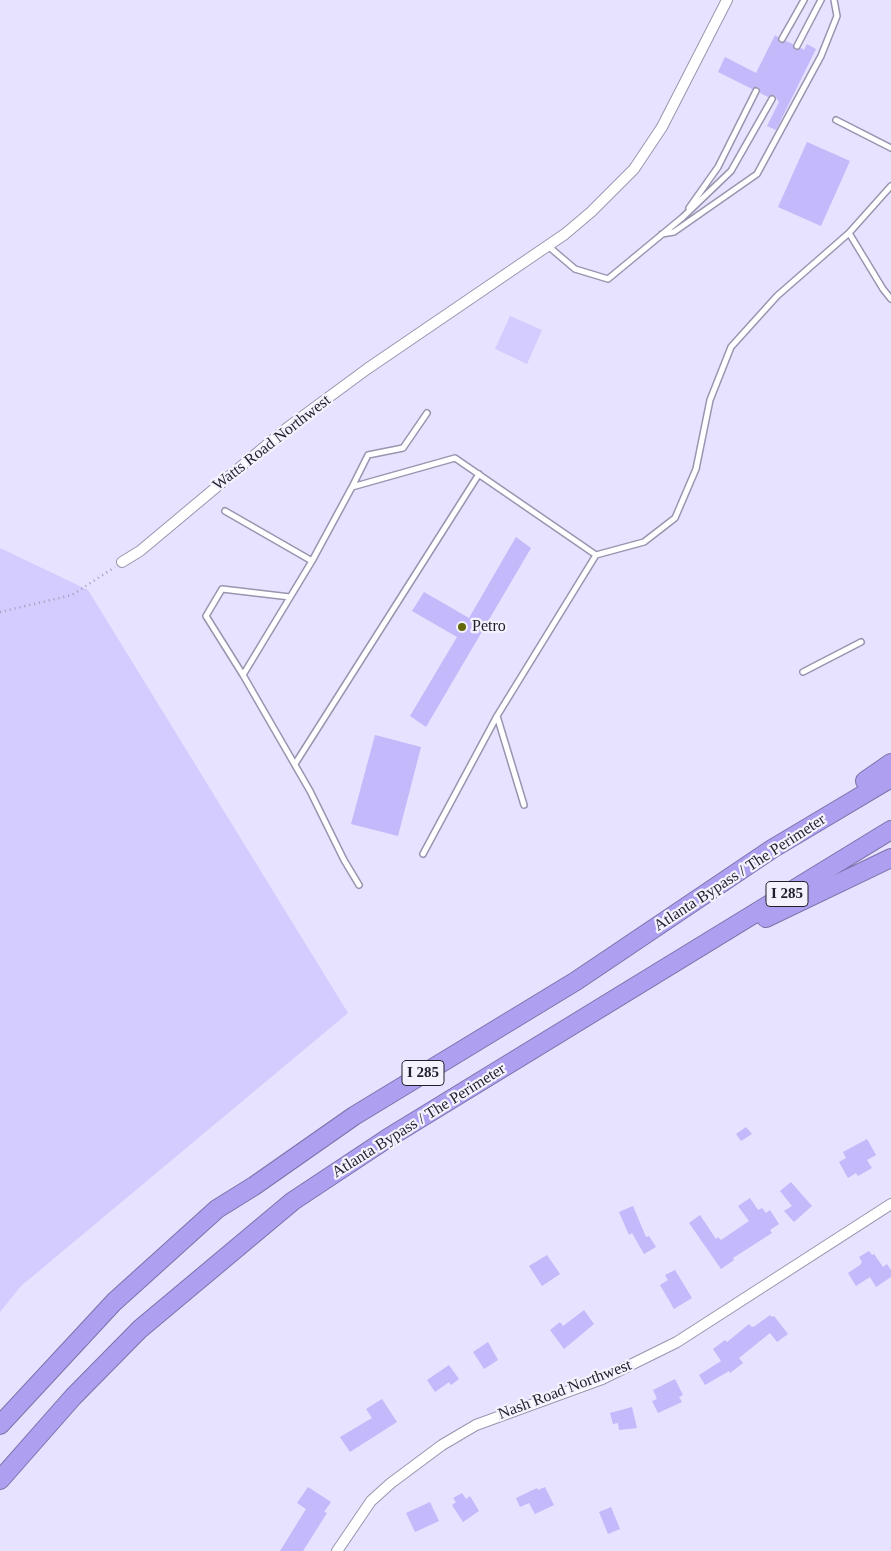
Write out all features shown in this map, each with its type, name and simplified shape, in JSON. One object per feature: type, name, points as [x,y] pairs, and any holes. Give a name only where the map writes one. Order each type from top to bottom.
[{"type":"highway","points":[[772,849],[891,763]]},
{"type":"highway","name":"Atlanta Bypass / The Perimeter","points":[[0,1425],[114,1302],[218,1209],[354,1116],[576,981],[772,849],[891,778]]},
{"type":"highway","name":"Atlanta Bypass / The Perimeter","points":[[0,1480],[66,1404],[140,1329],[293,1201],[388,1138],[891,830]]},
{"type":"highway","points":[[682,958],[891,858]]},
{"type":"street","name":"Watts Road Northwest","points":[[122,562],[140,551],[288,428],[367,369],[548,245],[591,212],[634,169],[662,127],[727,0]]},
{"type":"street","name":"Nash Road Northwest","points":[[337,1551],[371,1501],[391,1483],[442,1446],[476,1425],[602,1379],[677,1342],[891,1204]]},
{"type":"lane","points":[[782,39],[804,0]]},
{"type":"lane","points":[[797,46],[821,0]]},
{"type":"lane","points":[[662,234],[674,232],[757,174],[821,56],[837,16],[834,0]]},
{"type":"lane","points":[[683,217],[718,166],[756,91]]},
{"type":"lane","points":[[548,245],[575,268],[608,279],[683,217],[731,172],[772,99]]},
{"type":"lane","points":[[836,120],[891,148]]},
{"type":"lane","points":[[423,854],[497,716],[596,555],[644,542],[676,518],[696,469],[710,400],[731,347],[777,296],[849,233],[891,186]]},
{"type":"lane","points":[[849,233],[891,299]]},
{"type":"lane","points":[[243,675],[312,561],[368,455],[403,448],[427,413]]},
{"type":"lane","points":[[352,487],[455,458],[596,555]]},
{"type":"lane","points":[[295,764],[479,474]]},
{"type":"lane","points":[[225,511],[312,561]]},
{"type":"lane","points":[[290,597],[222,588],[206,616],[295,764],[344,860],[359,885]]},
{"type":"lane","points":[[802,672],[861,642]]},
{"type":"lane","points":[[497,716],[524,805]]},
{"type":"path","points":[[0,612],[72,595],[122,562]]},
{"type":"shaded area","points":[[510,316],[542,330],[527,364],[495,349]]},
{"type":"shaded area","points":[[0,548],[88,590],[348,1013],[21,1286],[0,1312]]},
{"type":"building","points":[[775,35],[780,43],[786,41],[793,44],[795,50],[801,48],[804,50],[807,44],[816,49],[776,130],[767,126],[779,102],[775,96],[771,95],[768,97],[760,93],[758,87],[752,89],[718,72],[725,57],[756,73]]},
{"type":"building","points":[[807,142],[850,161],[821,226],[778,207]]},
{"type":"building","name":"Petro","points":[[516,537],[531,548],[426,727],[410,716],[457,637],[412,611],[424,592],[469,618]]},
{"type":"building","points":[[375,735],[421,747],[398,836],[351,824]]},
{"type":"building","points":[[746,1127],[752,1134],[741,1141],[736,1134]]},
{"type":"building","points":[[867,1139],[876,1155],[867,1160],[872,1168],[858,1176],[856,1173],[848,1178],[839,1162],[846,1158],[843,1152]]},
{"type":"building","points":[[791,1182],[812,1206],[794,1222],[784,1211],[792,1206],[780,1191]]},
{"type":"building","points":[[750,1198],[758,1210],[762,1208],[766,1213],[770,1210],[779,1224],[770,1230],[772,1233],[733,1258],[734,1260],[721,1269],[689,1223],[700,1215],[716,1239],[718,1237],[721,1240],[749,1221],[738,1206]]},
{"type":"building","points":[[633,1206],[646,1237],[649,1236],[656,1247],[644,1254],[632,1233],[629,1235],[619,1212]]},
{"type":"building","points":[[869,1251],[872,1255],[874,1254],[883,1267],[887,1264],[891,1270],[891,1277],[876,1287],[870,1277],[856,1286],[848,1273],[860,1265],[862,1262],[859,1257]]},
{"type":"building","points":[[547,1255],[560,1274],[542,1286],[529,1266]]},
{"type":"building","points":[[675,1270],[692,1298],[674,1309],[660,1285],[668,1280],[665,1275]]},
{"type":"building","points":[[584,1310],[594,1324],[564,1349],[550,1330],[560,1322],[563,1326]]},
{"type":"building","points":[[770,1315],[774,1316],[788,1334],[777,1342],[770,1333],[739,1358],[743,1363],[730,1373],[729,1371],[705,1385],[699,1375],[721,1361],[713,1349],[725,1340],[727,1342],[749,1324],[752,1327],[755,1326]]},
{"type":"building","points":[[488,1342],[498,1360],[484,1369],[473,1352]]},
{"type":"building","points":[[449,1365],[459,1379],[451,1385],[449,1382],[435,1392],[427,1380]]},
{"type":"building","points":[[675,1379],[683,1395],[679,1397],[682,1402],[658,1413],[652,1401],[657,1399],[653,1390]]},
{"type":"building","points":[[382,1399],[397,1422],[350,1452],[340,1437],[372,1418],[366,1409]]},
{"type":"building","points":[[632,1407],[637,1428],[619,1430],[618,1423],[613,1424],[610,1413]]},
{"type":"building","points":[[308,1487],[331,1502],[324,1512],[327,1513],[303,1551],[280,1551],[306,1509],[297,1503]]},
{"type":"building","points":[[545,1487],[554,1505],[535,1514],[529,1503],[520,1507],[516,1498],[537,1488],[538,1490]]},
{"type":"building","points":[[462,1493],[466,1499],[470,1496],[479,1511],[463,1522],[452,1505],[456,1502],[453,1498]]},
{"type":"building","points":[[430,1502],[439,1521],[415,1532],[406,1513]]},
{"type":"building","points":[[611,1507],[620,1529],[608,1534],[599,1512]]},
{"type":"place","name":"Petro","points":[[462,627]]}]
